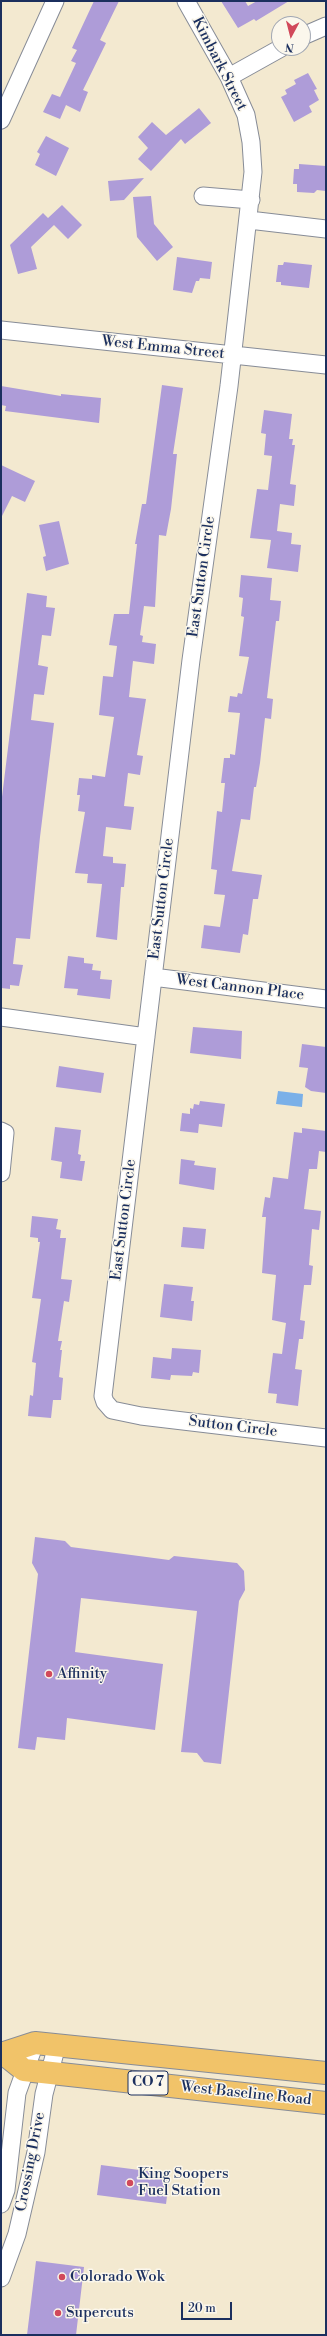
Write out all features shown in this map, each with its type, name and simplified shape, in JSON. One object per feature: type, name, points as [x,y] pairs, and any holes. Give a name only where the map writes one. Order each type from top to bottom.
[{"type":"main road","name":"West Baseline Road","points":[[3,2054],[34,2043],[326,2072]]},
{"type":"main road","name":"West Baseline Road","points":[[3,2054],[24,2070],[326,2103]]},
{"type":"street","points":[[1,120],[55,1]]},
{"type":"street","name":"Kimbark Street","points":[[186,1],[229,77],[246,115],[251,142],[253,172],[251,200],[233,356]]},
{"type":"street","points":[[311,33],[326,26]]},
{"type":"street","points":[[229,77],[271,54]]},
{"type":"street","points":[[203,196],[251,200]]},
{"type":"street","points":[[249,220],[326,229]]},
{"type":"street","name":"West Emma Street","points":[[1,330],[326,365]]},
{"type":"street","name":"East Sutton Circle","points":[[141,1416],[112,1410],[105,1402],[103,1396],[190,660],[233,356]]},
{"type":"street","name":"West Cannon Place","points":[[153,977],[326,999]]},
{"type":"street","points":[[1,1017],[146,1037]]},
{"type":"street","points":[[1,1131],[5,1133],[1,1173]]},
{"type":"street","name":"Sutton Circle","points":[[141,1416],[326,1438]]},
{"type":"street","name":"Crossing Drive","points":[[1,2204],[6,2190],[17,2093],[34,2043]]},
{"type":"street","name":"Crossing Drive","points":[[1,2278],[17,2234],[36,2152],[44,2094],[57,2045]]},
{"type":"water","points":[[278,1091],[303,1094],[302,1107],[276,1104]]},
{"type":"building","points":[[94,1],[119,1],[100,40],[106,43],[83,90],[88,92],[80,112],[66,105],[60,119],[43,112],[52,94],[60,97],[76,63],[71,61],[77,50],[72,48]]},
{"type":"building","points":[[221,1],[245,1],[248,6],[257,1],[289,1],[256,21],[254,19],[238,28]]},
{"type":"building","points":[[308,73],[317,89],[314,90],[319,100],[309,106],[312,112],[294,122],[281,97],[287,94],[285,90],[296,84],[294,80]]},
{"type":"building","points":[[199,108],[211,123],[185,144],[181,139],[151,171],[138,159],[148,148],[138,137],[152,122],[166,135]]},
{"type":"building","points":[[46,136],[69,148],[56,176],[35,165],[40,154],[37,152]]},
{"type":"building","points":[[299,164],[326,166],[326,191],[317,190],[314,193],[297,192],[297,184],[293,184],[294,169],[299,169]]},
{"type":"building","points":[[144,178],[124,200],[110,201],[108,181]]},
{"type":"building","points":[[151,196],[154,224],[173,247],[157,261],[137,237],[133,197]]},
{"type":"building","points":[[62,205],[82,225],[68,239],[54,225],[31,247],[37,269],[18,274],[10,245],[43,213],[48,218]]},
{"type":"building","points":[[177,257],[212,262],[210,279],[200,278],[199,281],[196,281],[192,293],[173,290]]},
{"type":"building","points":[[284,262],[312,265],[309,288],[281,285],[281,282],[276,282],[278,265],[283,265]]},
{"type":"building","points":[[162,385],[183,388],[173,454],[177,454],[171,509],[166,536],[159,535],[155,607],[144,606],[140,635],[143,636],[142,642],[156,644],[154,664],[133,661],[129,697],[146,699],[137,755],[143,756],[140,775],[128,773],[124,806],[134,807],[131,830],[106,827],[103,856],[113,857],[113,863],[126,864],[124,887],[121,887],[117,940],[96,937],[102,884],[87,883],[88,874],[75,873],[85,812],[78,811],[80,795],[77,795],[79,778],[92,779],[92,775],[105,777],[114,717],[99,715],[103,676],[113,677],[117,646],[109,645],[114,614],[129,614],[137,544],[135,544],[142,504],[146,504]]},
{"type":"building","points":[[1,386],[61,396],[61,394],[101,398],[99,423],[5,411],[6,406],[1,405]]},
{"type":"building","points":[[264,410],[292,414],[289,439],[293,439],[292,445],[295,445],[290,484],[296,485],[294,506],[280,504],[277,531],[292,533],[291,544],[301,545],[298,572],[267,568],[271,540],[250,538],[257,489],[268,490],[272,456],[264,455],[266,434],[261,433]]},
{"type":"building","points":[[1,465],[35,481],[25,502],[12,496],[1,518]]},
{"type":"building","points":[[59,521],[69,564],[46,571],[43,557],[46,556],[39,525]]},
{"type":"building","points":[[241,575],[272,578],[270,600],[281,601],[279,621],[276,621],[267,698],[273,699],[271,719],[265,718],[260,763],[256,787],[254,787],[250,820],[241,819],[232,871],[262,875],[258,899],[253,899],[248,935],[243,934],[240,953],[201,948],[204,925],[220,927],[225,895],[214,894],[217,870],[211,869],[217,811],[222,812],[225,783],[221,783],[224,758],[230,758],[230,754],[235,755],[240,713],[228,712],[230,696],[237,697],[238,693],[242,694],[249,657],[239,656],[244,617],[241,616],[243,598],[239,597]]},
{"type":"building","points":[[27,593],[47,596],[46,607],[55,608],[51,636],[42,635],[38,665],[48,667],[44,695],[34,694],[31,720],[54,723],[40,837],[30,939],[16,938],[13,964],[23,965],[19,986],[10,985],[10,989],[1,988],[1,805]]},
{"type":"building","points":[[68,956],[84,958],[84,963],[93,964],[92,970],[101,971],[100,979],[112,980],[110,999],[77,995],[78,989],[64,988]]},
{"type":"building","points":[[193,1027],[242,1031],[241,1059],[190,1053]]},
{"type":"building","points":[[302,1044],[326,1047],[326,1093],[311,1091],[305,1087],[308,1068],[299,1067]]},
{"type":"building","points":[[59,1066],[104,1073],[101,1093],[56,1087]]},
{"type":"building","points":[[200,1101],[225,1104],[222,1127],[199,1124],[198,1133],[180,1131],[182,1113],[190,1114],[190,1108],[193,1109],[194,1104],[199,1105]]},
{"type":"building","points":[[55,1127],[81,1130],[78,1154],[81,1155],[80,1161],[85,1161],[82,1181],[60,1178],[62,1162],[51,1160]]},
{"type":"building","points":[[302,1128],[326,1131],[326,1152],[319,1151],[317,1169],[309,1169],[304,1209],[321,1211],[319,1230],[312,1229],[309,1265],[313,1266],[311,1285],[304,1285],[300,1320],[305,1321],[303,1339],[299,1339],[295,1369],[302,1370],[298,1406],[276,1403],[277,1394],[268,1393],[273,1353],[282,1354],[286,1323],[272,1320],[276,1275],[262,1273],[266,1217],[262,1217],[265,1197],[270,1198],[273,1177],[288,1179],[294,1132],[302,1133]]},
{"type":"building","points":[[181,1159],[195,1161],[194,1165],[216,1168],[214,1190],[179,1184]]},
{"type":"building","points":[[32,1216],[58,1219],[56,1229],[61,1230],[60,1238],[66,1238],[61,1279],[72,1280],[69,1302],[64,1301],[58,1341],[62,1341],[60,1350],[62,1350],[59,1377],[63,1378],[61,1400],[53,1400],[51,1418],[28,1416],[30,1395],[33,1396],[36,1363],[32,1362],[41,1299],[32,1298],[40,1242],[38,1242],[38,1238],[30,1237]]},
{"type":"building","points":[[183,1227],[206,1229],[204,1249],[181,1247]]},
{"type":"building","points":[[164,1284],[193,1287],[191,1301],[194,1301],[192,1321],[160,1317]]},
{"type":"building","points":[[172,1348],[201,1350],[199,1373],[193,1372],[192,1376],[171,1375],[170,1380],[151,1378],[153,1357],[171,1359]]},
{"type":"building","name":"Affinity","points":[[35,1537],[65,1541],[71,1547],[169,1560],[174,1556],[237,1563],[244,1571],[245,1590],[239,1601],[221,1764],[204,1762],[197,1753],[181,1752],[197,1611],[81,1598],[75,1652],[163,1664],[155,1730],[67,1718],[65,1740],[37,1737],[35,1750],[18,1748],[38,1574],[32,1563]]},
{"type":"building","points":[[101,2165],[170,2174],[166,2204],[97,2195]]},
{"type":"building","points":[[36,2261],[84,2267],[76,2335],[27,2335]]},
{"type":"place","name":"Affinity","points":[[49,1674]]},
{"type":"place","name":"King Soopers Fuel Station","points":[[130,2183]]},
{"type":"place","name":"Colorado Wok","points":[[62,2277]]},
{"type":"place","name":"Supercuts","points":[[58,2313]]}]
